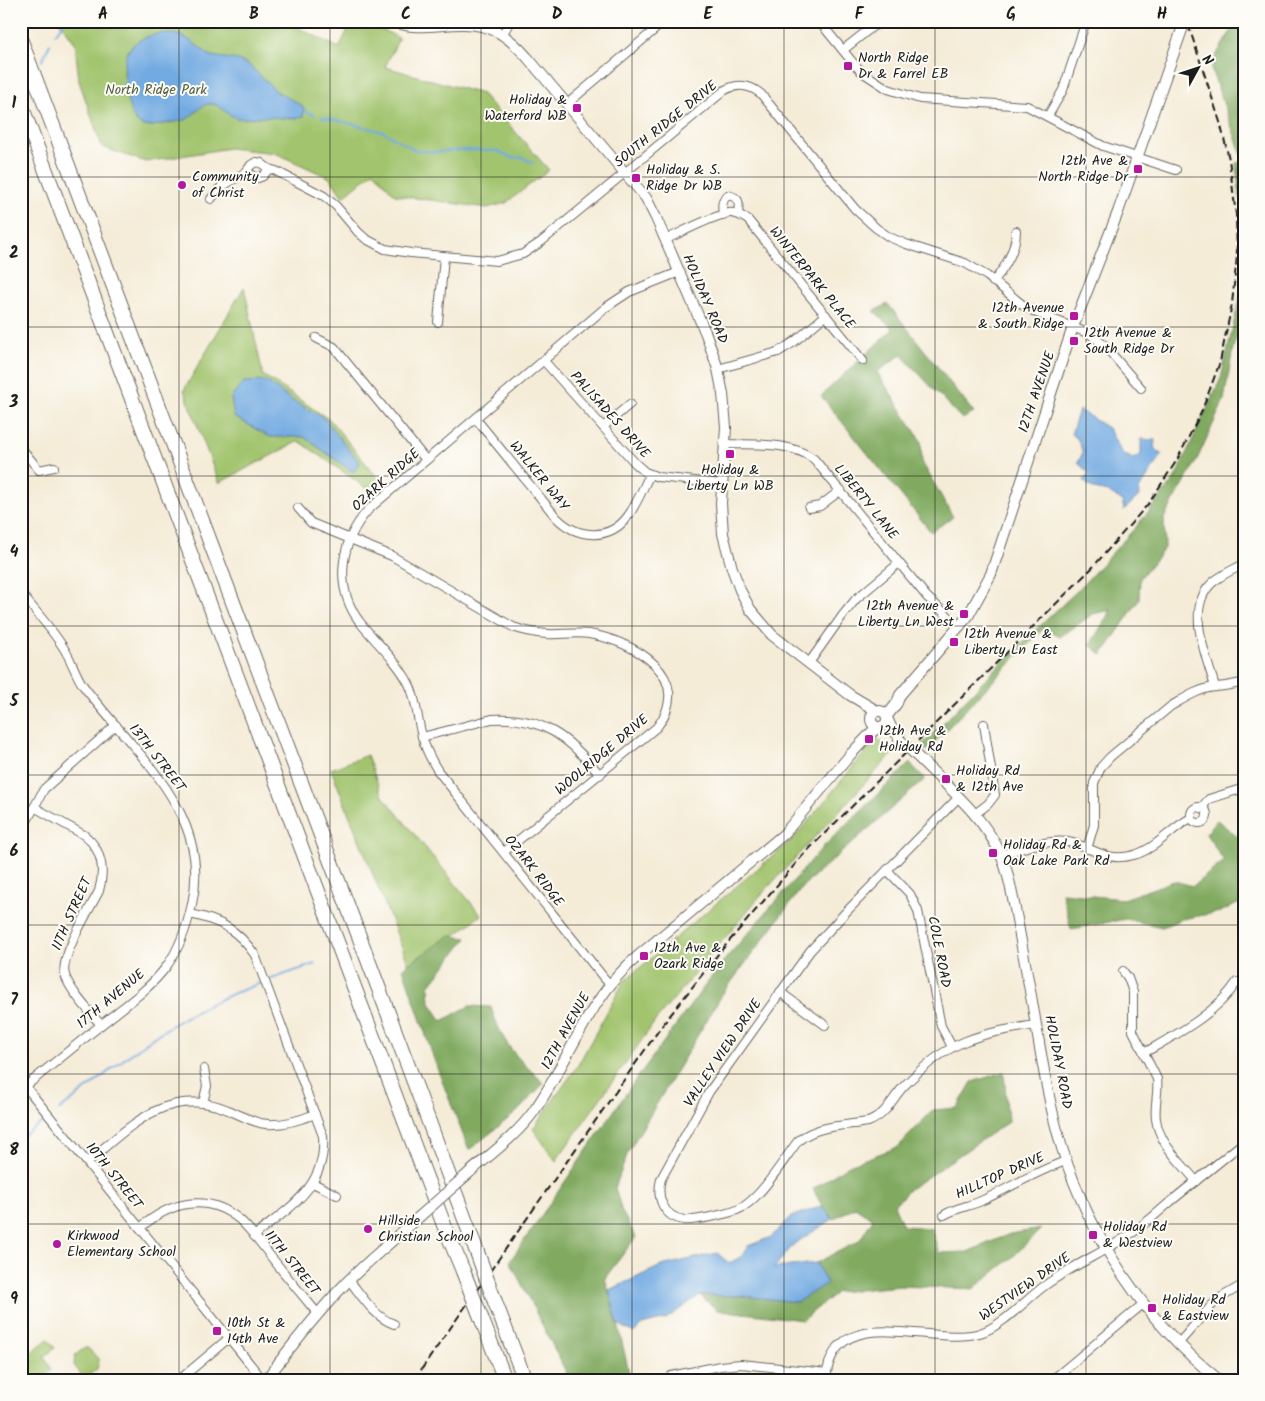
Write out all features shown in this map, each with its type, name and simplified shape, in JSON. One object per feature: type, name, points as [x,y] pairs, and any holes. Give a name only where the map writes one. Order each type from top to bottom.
[{"type":"highway","points":[[21,41],[526,1380]]},
{"type":"highway","points":[[21,105],[437,1206],[505,1380]]},
{"type":"street","name":"HOLIDAY ROAD","points":[[392,21],[399,24],[423,27],[472,24],[503,34],[527,57],[651,206],[706,334],[718,369],[725,410],[726,444],[721,510],[723,534],[740,590],[750,609],[760,622],[783,644],[850,695],[854,702],[892,728],[899,736],[899,739],[975,814],[990,834],[1001,854],[1012,896],[1050,1101],[1066,1161],[1084,1205],[1106,1248],[1143,1304],[1178,1344],[1219,1380]]},
{"type":"street","points":[[503,34],[510,21]]},
{"type":"street","points":[[567,104],[666,21]]},
{"type":"street","points":[[819,21],[862,72],[896,93],[920,100],[1027,106],[1103,146],[1176,170]]},
{"type":"street","points":[[843,50],[872,27],[885,21]]},
{"type":"street","points":[[1048,116],[1063,90],[1086,21]]},
{"type":"street","name":"12TH AVENUE","points":[[265,1380],[318,1314],[349,1280],[508,1140],[532,1114],[555,1078],[589,1013],[610,984],[638,956],[784,834],[879,719],[960,627],[976,605],[990,574],[1073,328],[1138,158],[1185,21]]},
{"type":"street","name":"SOUTH RIDGE DRIVE","points":[[210,199],[221,188],[246,172],[256,162],[261,163],[268,169],[276,171],[324,196],[336,206],[358,232],[378,246],[393,251],[497,261],[523,254],[541,242],[725,90],[735,86],[748,86],[761,94],[855,209],[876,228],[889,237],[906,244],[965,263],[1037,314],[1098,338],[1141,388]]},
{"type":"street","name":"SOUTH RIDGE DRIVE","points":[[246,172],[258,178],[263,176],[268,169]]},
{"type":"street","name":"WINTERPARK PLACE","points":[[723,215],[722,205],[724,199],[728,195],[735,197],[738,201],[738,214],[748,220],[863,361]]},
{"type":"street","points":[[665,240],[723,215],[729,213],[738,214]]},
{"type":"street","points":[[993,282],[1007,264],[1016,231]]},
{"type":"street","points":[[438,322],[444,256]]},
{"type":"street","name":"OZARK RIDGE","points":[[610,984],[430,759],[422,736],[410,686],[399,668],[359,620],[348,599],[344,582],[343,564],[349,538],[369,509],[605,308],[629,292],[679,272]]},
{"type":"street","points":[[718,369],[778,352],[794,342],[826,315]]},
{"type":"street","points":[[316,338],[334,347],[426,460]]},
{"type":"street","name":"PALISADES DRIVE","points":[[544,361],[634,463],[650,474],[669,479],[722,484]]},
{"type":"street","points":[[603,427],[630,404]]},
{"type":"street","name":"WALKER WAY","points":[[476,418],[556,517],[570,529],[581,533],[595,535],[604,533],[622,524],[630,514],[650,474]]},
{"type":"street","name":"LIBERTY LANE","points":[[726,444],[781,446],[803,452],[820,465],[935,606],[960,627]]},
{"type":"street","points":[[21,448],[39,470],[54,467]]},
{"type":"street","points":[[809,508],[820,506],[841,490]]},
{"type":"street","name":"WOOLRIDGE DRIVE","points":[[298,508],[311,523],[392,556],[513,627],[535,633],[573,633],[600,636],[633,650],[656,664],[665,677],[670,695],[667,712],[657,727],[504,852]]},
{"type":"street","points":[[809,663],[856,599],[899,563]]},
{"type":"street","points":[[1216,687],[1199,625],[1198,607],[1205,590],[1211,583],[1244,564]]},
{"type":"street","name":"13TH STREET","points":[[21,594],[61,644],[82,683],[170,792],[185,822],[194,853],[194,893],[190,914]]},
{"type":"street","points":[[1087,849],[1094,826],[1094,783],[1096,775],[1105,761],[1172,706],[1196,693],[1244,682]]},
{"type":"street","points":[[422,736],[492,719],[503,718],[528,721],[568,740],[600,775]]},
{"type":"street","points":[[975,814],[988,804],[995,794],[984,724]]},
{"type":"street","points":[[21,832],[44,789],[116,725]]},
{"type":"street","points":[[1001,854],[1047,842],[1057,842],[1075,844],[1104,856],[1115,858],[1136,855],[1152,847],[1191,818],[1193,809],[1201,808],[1208,799],[1244,788]]},
{"type":"street","name":"VALLEY VIEW DRIVE","points":[[959,798],[810,951],[709,1092],[661,1179],[658,1192],[660,1199],[668,1212],[677,1218],[692,1220],[734,1212],[755,1197],[798,1141],[804,1136],[819,1130],[875,1120],[888,1109],[902,1088],[920,1070],[939,1054],[952,1047],[985,1034],[1036,1025]]},
{"type":"street","name":"11TH STREET","points":[[34,807],[84,835],[91,841],[100,856],[103,868],[99,891],[68,951],[63,969],[71,987],[101,1025]]},
{"type":"street","points":[[1191,818],[1196,823],[1203,821],[1206,815],[1205,810],[1201,808]]},
{"type":"street","name":"COLE ROAD","points":[[887,870],[910,894],[918,911],[941,1026],[952,1047]]},
{"type":"street","points":[[190,914],[231,928],[244,940],[255,955],[322,1132],[324,1146],[322,1164],[313,1183],[300,1199],[254,1236]]},
{"type":"street","name":"17TH AVENUE","points":[[23,1083],[145,990],[166,966],[182,940],[190,914]]},
{"type":"street","points":[[1123,971],[1128,978],[1133,992],[1133,1031],[1157,1079],[1158,1088],[1155,1110],[1159,1132],[1166,1146],[1196,1181]]},
{"type":"street","points":[[1144,1053],[1199,1019],[1229,994],[1237,982]]},
{"type":"street","points":[[780,992],[825,1024]]},
{"type":"street","points":[[203,1103],[207,1086],[204,1069]]},
{"type":"street","name":"10TH STREET","points":[[23,1083],[265,1380]]},
{"type":"street","points":[[87,1162],[142,1118],[179,1104],[203,1103],[270,1124],[294,1122],[316,1114]]},
{"type":"street","name":"WESTVIEW DRIVE","points":[[826,1376],[831,1357],[838,1347],[847,1339],[860,1333],[874,1331],[957,1336],[982,1332],[1004,1319],[1037,1290],[1056,1277],[1135,1231],[1244,1142]]},
{"type":"street","name":"HILLTOP DRIVE","points":[[944,1215],[965,1208],[1043,1169],[1066,1161]]},
{"type":"street","points":[[313,1183],[337,1195]]},
{"type":"street","name":"11TH STREET","points":[[140,1228],[160,1212],[181,1205],[202,1204],[222,1209],[232,1214],[254,1236],[318,1314]]},
{"type":"street","points":[[349,1280],[371,1308],[385,1320],[394,1324]]},
{"type":"street","points":[[1178,1344],[1211,1306],[1220,1298],[1244,1284]]},
{"type":"street","points":[[1052,1380],[1143,1304]]},
{"type":"street","points":[[179,1380],[229,1338]]},
{"type":"street","points":[[672,1376],[720,1366],[741,1364],[826,1376]]},
{"type":"green space","name":"North Ridge Park","points":[[59,21],[285,21],[339,48],[352,21],[365,21],[399,38],[385,67],[482,94],[549,170],[506,203],[487,208],[395,195],[374,171],[343,197],[330,178],[275,153],[229,148],[146,162],[102,147],[79,81],[75,43]]},
{"type":"green space","points":[[1237,21],[1244,21],[1244,161],[1211,69],[1217,54]]},
{"type":"green space","points":[[1244,161],[1244,314],[1233,348],[1224,400],[1195,464],[1164,518],[1165,548],[1140,578],[1139,600],[1102,655],[1090,645],[1111,610],[1093,614],[1060,637],[1044,628],[926,751],[921,746],[1009,655],[1078,590],[1136,527],[1174,480],[1221,378],[1239,301],[1243,270],[1243,223],[1236,163]]},
{"type":"green space","points":[[244,287],[263,375],[330,420],[381,482],[369,490],[299,441],[219,483],[184,390]]},
{"type":"green space","points":[[888,304],[974,413],[962,419],[901,355],[877,372],[921,441],[922,462],[953,517],[931,532],[821,396],[893,329],[874,311]]},
{"type":"green space","points":[[877,738],[893,753],[760,896],[656,1020],[556,1161],[533,1129],[578,1065],[624,981],[794,838]]},
{"type":"green space","points":[[367,755],[382,795],[481,915],[411,970],[331,769]]},
{"type":"green space","points":[[910,763],[925,779],[804,885],[723,993],[628,1152],[615,1188],[622,1212],[636,1237],[605,1278],[629,1373],[614,1380],[570,1380],[510,1261],[634,1082],[721,964],[824,846]]},
{"type":"green space","points":[[1217,820],[1239,838],[1244,837],[1244,901],[1220,912],[1182,919],[1162,927],[1126,919],[1071,929],[1062,893],[1123,899],[1174,881],[1193,886],[1224,861],[1206,834]]},
{"type":"green space","points":[[449,936],[467,938],[429,986],[430,1003],[442,1021],[469,1006],[491,1007],[505,1041],[526,1066],[544,1083],[517,1112],[469,1150],[437,1068],[403,968]]},
{"type":"green space","points":[[1004,1072],[1008,1122],[911,1188],[894,1205],[903,1226],[931,1228],[939,1253],[967,1252],[1010,1234],[1041,1229],[1015,1255],[973,1289],[900,1286],[837,1292],[803,1320],[717,1310],[700,1295],[742,1296],[826,1283],[816,1263],[859,1241],[873,1219],[855,1207],[833,1219],[822,1206],[813,1189],[849,1165],[898,1147],[933,1110],[957,1108],[972,1082]]},
{"type":"green space","points":[[48,1339],[55,1348],[44,1357],[52,1370],[39,1380],[21,1380],[21,1360]]},
{"type":"green space","points":[[88,1348],[99,1360],[97,1369],[84,1379],[74,1365],[75,1355]]},
{"type":"water","points":[[161,33],[179,35],[188,39],[211,56],[238,60],[249,65],[276,91],[301,105],[304,109],[303,117],[238,118],[231,116],[218,106],[207,104],[185,120],[143,126],[137,122],[128,104],[124,68],[128,51],[131,47],[147,37]]},
{"type":"water","points":[[266,381],[293,401],[324,418],[360,463],[353,472],[304,437],[270,437],[234,417],[231,398],[244,382]]},
{"type":"water","points":[[1079,410],[1108,428],[1122,453],[1133,459],[1141,455],[1141,439],[1155,440],[1154,448],[1162,454],[1139,490],[1139,496],[1124,510],[1122,501],[1108,492],[1094,489],[1083,481],[1089,473],[1078,463],[1083,452],[1077,438],[1071,434]]},
{"type":"water","points":[[822,1206],[833,1219],[794,1244],[774,1268],[816,1263],[827,1283],[797,1302],[742,1296],[700,1295],[666,1319],[642,1325],[634,1333],[618,1324],[609,1290],[661,1266],[717,1253],[729,1263],[741,1257],[748,1246],[771,1237],[791,1217]]},
{"type":"waterway","points":[[55,34],[65,21]]},
{"type":"waterway","points":[[42,61],[50,44]]},
{"type":"waterway","points":[[305,111],[315,115]]},
{"type":"waterway","points":[[322,117],[384,132],[415,150],[434,152],[498,151],[512,158],[521,157],[533,163]]},
{"type":"waterway","points":[[271,979],[315,964]]},
{"type":"waterway","points":[[59,1110],[168,1027],[214,1002],[261,983]]},
{"type":"waterway","points":[[21,1137],[44,1121]]},
{"type":"railway","points":[[414,1380],[661,1027],[719,953],[803,855],[1093,567],[1149,503],[1177,460],[1201,413],[1220,362],[1232,304],[1237,256],[1236,215],[1229,159],[1220,122],[1187,21]]},
{"type":"place","name":"North Ridge Dr & Farrel EB","points":[[848,66]]},
{"type":"place","name":"Holiday & Waterford WB","points":[[577,108]]},
{"type":"place","name":"12th Ave & North Ridge Dr","points":[[1138,169]]},
{"type":"place","name":"Holiday & S. Ridge Dr WB","points":[[636,178]]},
{"type":"place","name":"Community of Christ","points":[[182,185]]},
{"type":"place","name":"12th Avenue & South Ridge","points":[[1074,316]]},
{"type":"place","name":"12th Avenue & South Ridge Dr","points":[[1074,341]]},
{"type":"place","name":"Holiday & Liberty Ln WB","points":[[730,454]]},
{"type":"place","name":"12th Avenue & Liberty Ln West","points":[[964,614]]},
{"type":"place","name":"12th Avenue & Liberty Ln East","points":[[954,642]]},
{"type":"place","name":"12th Ave & Holiday Rd","points":[[869,739]]},
{"type":"place","name":"Holiday Rd & 12th Ave","points":[[946,779]]},
{"type":"place","name":"Holiday Rd & Oak Lake Park Rd","points":[[993,853]]},
{"type":"place","name":"12th Ave & Ozark Ridge","points":[[644,956]]},
{"type":"place","name":"Hillside Christian School","points":[[368,1229]]},
{"type":"place","name":"Holiday Rd & Westview","points":[[1093,1235]]},
{"type":"place","name":"Kirkwood Elementary School","points":[[57,1244]]},
{"type":"place","name":"Holiday Rd & Eastview","points":[[1152,1308]]},
{"type":"place","name":"10th St & 14th Ave","points":[[217,1331]]}]
